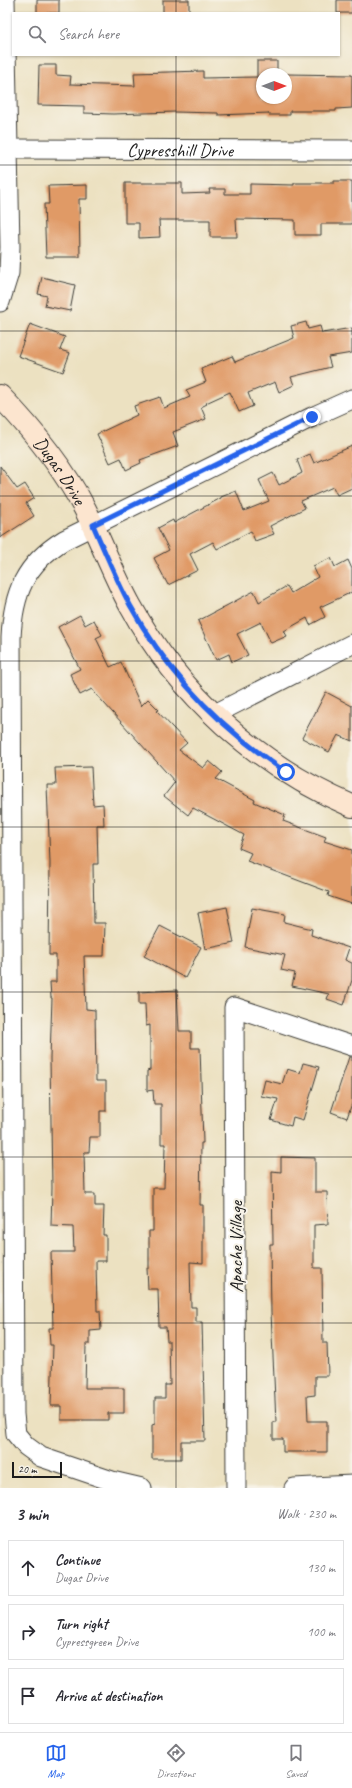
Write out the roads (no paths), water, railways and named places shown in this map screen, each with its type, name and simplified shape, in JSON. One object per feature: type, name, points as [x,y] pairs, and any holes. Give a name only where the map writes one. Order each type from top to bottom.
[{"type":"street","points":[[0,302],[6,283],[9,260],[5,0]]},
{"type":"street","name":"Cypresshill Drive","points":[[8,148],[352,150]]},
{"type":"street","name":"Dugas Drive","points":[[0,396],[25,423],[52,456],[75,491],[93,525],[122,590],[153,642],[179,677],[213,715],[243,741],[281,768],[332,798],[352,806]]},
{"type":"street","points":[[142,1488],[112,1481],[41,1457],[26,1446],[16,1434],[14,1406],[13,612],[21,585],[34,564],[52,547],[93,525],[312,417],[352,399]]},
{"type":"street","points":[[213,715],[352,644]]},
{"type":"street","name":"Apache Village","points":[[236,1488],[234,1007],[352,1046]]},
{"type":"street","points":[[294,1488],[352,1485]]}]
